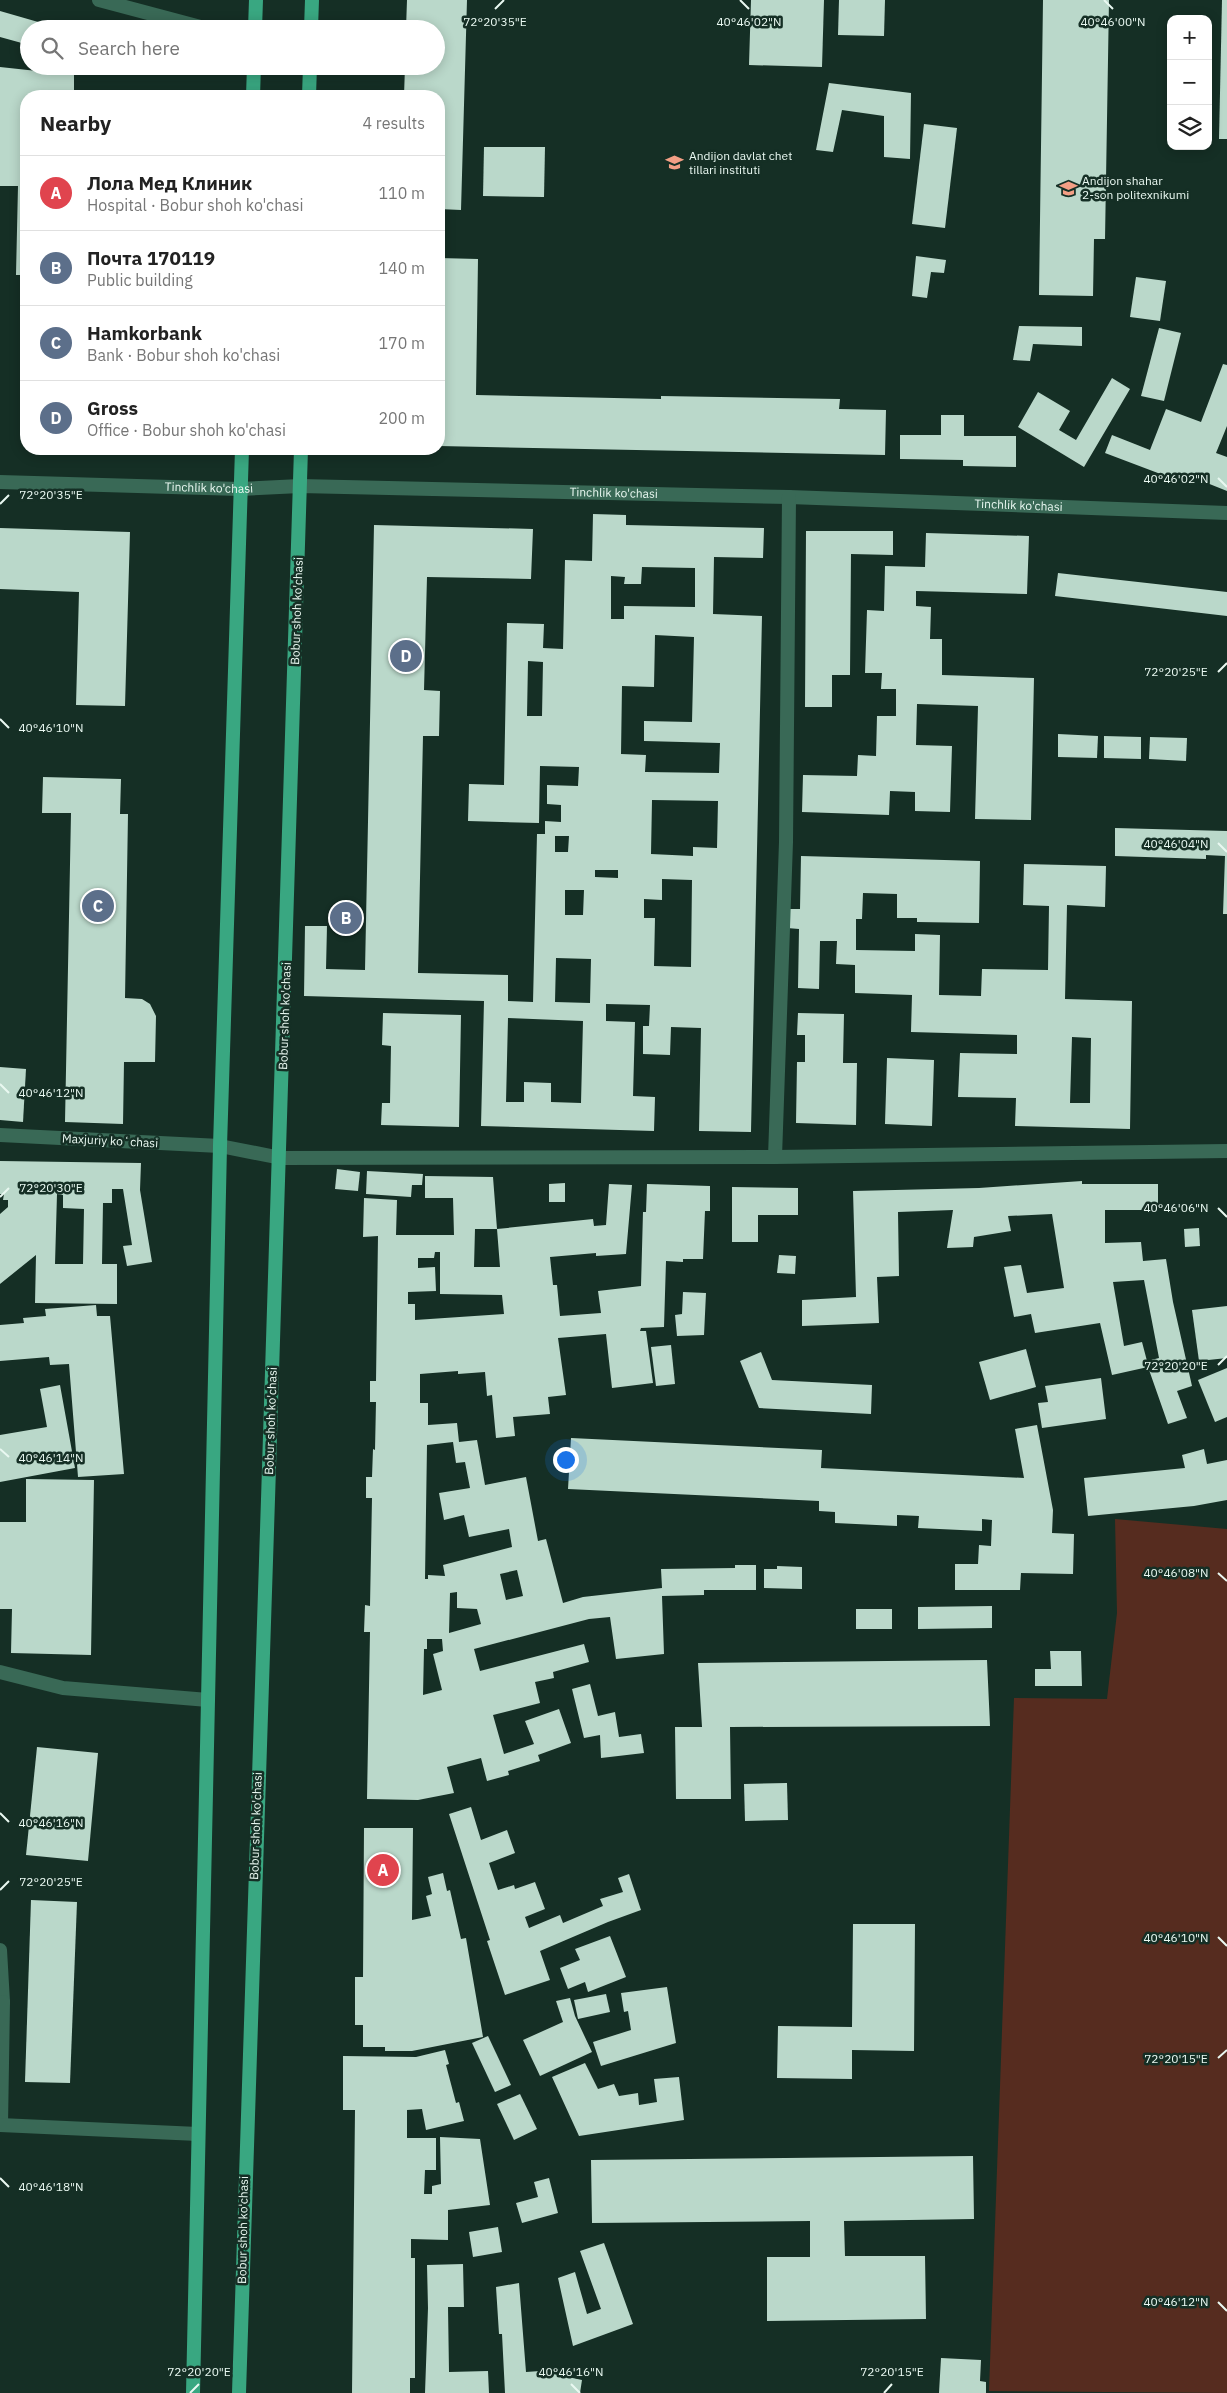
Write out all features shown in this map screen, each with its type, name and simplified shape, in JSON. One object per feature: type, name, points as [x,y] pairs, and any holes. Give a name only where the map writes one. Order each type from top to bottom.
[{"type":"main road","points":[[256,0],[256,20]]},
{"type":"main road","points":[[311,20],[312,0]]},
{"type":"main road","points":[[253,90],[254,75]]},
{"type":"main road","points":[[309,90],[310,75]]},
{"type":"main road","points":[[193,2393],[220,1146],[242,455]]},
{"type":"main road","name":"Bobur shoh ko'chasi","points":[[239,2393],[247,2092],[280,1158],[301,455]]},
{"type":"street","points":[[98,0],[174,20]]},
{"type":"street","name":"Tinchlik ko'chasi","points":[[0,482],[240,489],[300,486],[789,497],[1227,513]]},
{"type":"street","points":[[775,1157],[786,842],[789,497]]},
{"type":"street","name":"Maxjuriy koʻchasi","points":[[0,1135],[220,1146],[280,1158],[775,1157],[1227,1151]]},
{"type":"street","points":[[0,1672],[63,1688],[208,1700]]},
{"type":"street","points":[[0,1950],[2,2003],[0,2125],[198,2134]]},
{"type":"shaded area","points":[[1115,1519],[1227,1529],[1227,2393],[989,2391],[1014,1698],[1107,1699],[1117,1613]]},
{"type":"building","points":[[407,0],[467,0],[461,210],[445,209],[445,90],[404,90],[405,75],[445,75],[445,20],[406,20]]},
{"type":"building","points":[[751,0],[824,0],[822,67],[749,65]]},
{"type":"building","points":[[839,0],[885,0],[884,36],[838,35]]},
{"type":"building","points":[[1043,0],[1109,0],[1105,239],[1094,239],[1093,296],[1039,295]]},
{"type":"building","points":[[1222,0],[1227,0],[1227,139],[1219,139]]},
{"type":"building","points":[[0,11],[31,20],[20,20],[20,43],[0,37]]},
{"type":"building","points":[[0,67],[20,69],[20,75],[74,75],[74,90],[20,90],[20,275],[16,275],[18,186],[0,186]]},
{"type":"building","points":[[829,83],[911,93],[910,159],[884,157],[884,116],[842,110],[833,152],[816,150]]},
{"type":"building","points":[[924,124],[957,128],[945,228],[912,224]]},
{"type":"building","points":[[484,147],[545,147],[544,197],[483,196]]},
{"type":"building","points":[[916,256],[946,260],[944,273],[931,272],[927,298],[912,296]]},
{"type":"building","points":[[445,258],[478,259],[476,395],[661,399],[661,396],[840,399],[839,409],[886,410],[885,455],[445,446]]},
{"type":"building","points":[[1136,277],[1166,281],[1160,321],[1130,317]]},
{"type":"building","points":[[1019,326],[1082,327],[1082,346],[1033,344],[1030,361],[1013,360]]},
{"type":"building","points":[[1159,328],[1181,333],[1164,401],[1141,396]]},
{"type":"building","points":[[1223,364],[1227,365],[1227,426],[1216,453],[1227,457],[1227,491],[1182,473],[1179,481],[1105,453],[1112,435],[1150,450],[1166,409],[1201,422]]},
{"type":"building","points":[[1112,378],[1130,389],[1084,467],[1018,427],[1038,392],[1070,411],[1059,430],[1076,440]]},
{"type":"building","points":[[941,415],[964,415],[964,436],[1016,436],[1016,467],[963,466],[963,460],[900,459],[900,435],[941,435]]},
{"type":"building","points":[[593,514],[626,515],[626,525],[764,528],[763,558],[714,557],[713,614],[762,616],[751,1132],[699,1131],[701,1028],[671,1027],[670,1055],[643,1054],[643,1026],[649,1026],[650,1005],[606,1004],[606,1021],[635,1022],[633,1096],[655,1097],[654,1131],[481,1126],[484,1001],[304,996],[305,926],[327,926],[326,969],[365,970],[374,525],[533,529],[531,579],[427,577],[424,690],[440,691],[439,736],[423,736],[418,973],[508,975],[508,1001],[533,1002],[537,834],[545,834],[545,821],[561,822],[561,805],[547,804],[547,785],[578,786],[579,767],[540,766],[539,823],[468,821],[469,784],[504,785],[507,623],[544,624],[543,648],[563,649],[565,560],[592,561]],"holes":[[[642,567],[695,568],[695,607],[624,606],[624,619],[611,619],[611,576],[625,577],[624,584],[641,584]],[[655,635],[694,637],[692,722],[644,721],[644,741],[720,743],[719,773],[645,772],[646,755],[621,754],[622,686],[654,687]],[[528,661],[543,662],[542,716],[527,716]],[[652,800],[718,801],[717,848],[693,847],[693,856],[651,854]],[[555,836],[569,836],[568,852],[555,852]],[[595,870],[618,870],[618,878],[595,877]],[[662,879],[692,880],[691,967],[654,966],[655,918],[644,918],[644,899],[662,900]],[[565,890],[584,890],[583,915],[565,915]],[[556,958],[591,959],[590,1003],[555,1002]],[[508,1018],[583,1021],[581,1103],[551,1102],[551,1083],[524,1082],[524,1102],[506,1102]]]},
{"type":"building","points":[[0,528],[130,532],[125,706],[76,705],[79,592],[0,589]]},
{"type":"building","points":[[806,531],[893,531],[893,555],[851,554],[850,675],[832,675],[832,707],[805,707]]},
{"type":"building","points":[[926,533],[1029,536],[1027,594],[916,591],[916,606],[931,607],[930,639],[942,639],[942,675],[1034,678],[1031,820],[975,819],[978,706],[917,704],[916,745],[952,746],[950,812],[915,811],[915,792],[890,791],[889,815],[802,812],[803,775],[857,776],[858,755],[876,756],[877,716],[896,716],[896,689],[881,689],[882,673],[865,673],[867,610],[884,611],[885,566],[925,567]]},
{"type":"building","points":[[1058,573],[1227,592],[1227,616],[1055,596]]},
{"type":"building","points":[[1058,734],[1098,736],[1097,758],[1058,757]]},
{"type":"building","points":[[1104,736],[1141,737],[1141,759],[1104,758]]},
{"type":"building","points":[[1150,737],[1187,738],[1186,761],[1149,759]]},
{"type":"building","points":[[43,777],[121,779],[120,814],[128,814],[125,998],[142,999],[150,1004],[156,1016],[155,1062],[124,1062],[123,1124],[65,1122],[71,813],[42,813]]},
{"type":"building","points":[[1115,828],[1227,831],[1227,914],[1223,914],[1225,856],[1206,855],[1206,859],[1115,856]]},
{"type":"building","points":[[801,856],[980,861],[979,923],[917,922],[917,918],[897,918],[897,894],[863,893],[862,919],[856,919],[856,950],[915,951],[915,934],[940,935],[939,995],[981,996],[982,969],[1048,970],[1049,906],[1023,905],[1024,864],[1106,866],[1105,907],[1067,905],[1065,999],[1132,1001],[1130,1129],[1015,1126],[1016,1098],[958,1097],[960,1053],[1017,1054],[1017,1035],[911,1032],[912,995],[855,993],[855,965],[836,964],[837,941],[820,941],[819,989],[798,988],[799,929],[787,928],[787,909],[800,909]],"holes":[[[1072,1037],[1091,1038],[1090,1103],[1070,1103]]]},
{"type":"building","points":[[383,1013],[461,1015],[459,1127],[381,1125],[382,1103],[390,1103],[391,1046],[382,1045]]},
{"type":"building","points":[[798,1013],[844,1014],[843,1063],[857,1063],[856,1125],[796,1123],[797,1062],[805,1062],[805,1035],[797,1035]]},
{"type":"building","points":[[887,1058],[934,1060],[932,1126],[885,1124]]},
{"type":"building","points":[[0,1067],[26,1069],[23,1122],[0,1120]]},
{"type":"building","points":[[0,1161],[141,1163],[140,1190],[152,1262],[127,1266],[123,1246],[132,1245],[123,1189],[112,1189],[112,1203],[103,1203],[102,1264],[117,1264],[117,1304],[35,1303],[36,1255],[0,1284],[0,1214],[8,1207],[8,1200],[3,1200],[4,1194],[0,1194]],"holes":[[[57,1194],[63,1195],[63,1208],[84,1209],[83,1264],[55,1264]]]},
{"type":"building","points":[[337,1169],[360,1172],[358,1191],[335,1189]]},
{"type":"building","points":[[367,1171],[423,1174],[422,1185],[412,1185],[411,1197],[366,1194]]},
{"type":"building","points":[[425,1176],[493,1177],[497,1229],[593,1219],[594,1226],[606,1225],[609,1184],[632,1185],[626,1254],[596,1256],[596,1253],[550,1257],[553,1285],[557,1285],[560,1316],[601,1313],[598,1291],[641,1286],[643,1212],[646,1212],[647,1184],[710,1186],[710,1211],[705,1211],[703,1259],[683,1259],[683,1262],[666,1261],[664,1327],[641,1328],[640,1331],[646,1331],[653,1383],[612,1388],[606,1334],[558,1338],[566,1395],[548,1397],[550,1414],[513,1417],[515,1436],[496,1438],[492,1395],[487,1396],[485,1372],[458,1374],[458,1371],[420,1374],[420,1403],[428,1403],[428,1425],[457,1423],[459,1442],[477,1440],[485,1485],[526,1477],[538,1541],[546,1539],[563,1603],[583,1597],[662,1588],[661,1569],[735,1568],[735,1565],[756,1565],[756,1590],[704,1590],[704,1595],[662,1596],[664,1654],[616,1659],[610,1617],[589,1619],[474,1649],[480,1671],[584,1644],[589,1662],[553,1672],[554,1678],[535,1682],[540,1703],[493,1715],[504,1754],[534,1744],[525,1721],[559,1709],[571,1743],[538,1755],[540,1761],[508,1771],[509,1775],[487,1781],[481,1758],[447,1767],[454,1793],[418,1800],[367,1799],[370,1632],[364,1632],[365,1605],[370,1606],[372,1498],[366,1498],[366,1477],[372,1477],[373,1449],[375,1450],[376,1402],[370,1402],[370,1381],[376,1381],[378,1236],[363,1237],[364,1198],[397,1200],[396,1235],[454,1235],[453,1198],[425,1198]],"holes":[[[475,1229],[497,1229],[500,1267],[474,1267]],[[435,1252],[440,1252],[440,1294],[502,1295],[504,1314],[415,1320],[415,1304],[408,1304],[408,1292],[436,1291],[435,1267],[418,1268],[418,1258],[434,1258]],[[453,1442],[456,1463],[465,1462],[470,1488],[439,1493],[444,1520],[464,1515],[469,1537],[509,1529],[512,1547],[443,1565],[445,1576],[428,1575],[428,1579],[425,1579],[427,1445]],[[517,1570],[523,1596],[506,1600],[500,1574]],[[457,1592],[457,1608],[477,1609],[481,1624],[449,1633],[450,1593]],[[427,1639],[442,1639],[443,1651],[433,1654],[442,1690],[423,1695],[424,1649],[427,1649]]]},
{"type":"building","points":[[1082,1181],[1082,1184],[1158,1184],[1158,1210],[1105,1210],[1105,1243],[1141,1242],[1143,1261],[1166,1259],[1173,1302],[1192,1386],[1177,1391],[1187,1418],[1168,1424],[1148,1367],[1112,1375],[1100,1323],[1035,1333],[1031,1314],[1014,1317],[1004,1267],[1021,1265],[1027,1293],[1064,1288],[1052,1214],[1008,1216],[1011,1231],[974,1237],[973,1247],[947,1248],[953,1210],[898,1212],[899,1276],[877,1277],[879,1323],[802,1326],[802,1300],[856,1297],[853,1191],[979,1188]],"holes":[[[1144,1280],[1159,1358],[1147,1361],[1142,1342],[1124,1346],[1113,1282]]]},
{"type":"building","points":[[565,1183],[565,1202],[549,1202],[549,1184]]},
{"type":"building","points":[[732,1187],[798,1188],[798,1215],[758,1215],[758,1242],[732,1242]]},
{"type":"building","points":[[1199,1228],[1200,1246],[1185,1247],[1184,1229]]},
{"type":"building","points":[[779,1255],[796,1256],[795,1274],[777,1273]]},
{"type":"building","points":[[683,1292],[706,1293],[704,1335],[677,1336],[675,1315],[682,1314]]},
{"type":"building","points":[[96,1305],[97,1316],[110,1316],[124,1474],[78,1477],[69,1364],[50,1365],[49,1357],[0,1361],[0,1325],[24,1323],[23,1318],[46,1316],[45,1309]]},
{"type":"building","points":[[1227,1306],[1227,1358],[1199,1361],[1192,1310]]},
{"type":"building","points":[[671,1345],[675,1384],[656,1386],[651,1347]]},
{"type":"building","points":[[1026,1349],[1036,1387],[990,1400],[979,1362]]},
{"type":"building","points":[[761,1352],[772,1380],[872,1385],[871,1414],[759,1408],[740,1361]]},
{"type":"building","points":[[1227,1368],[1227,1417],[1215,1422],[1198,1380]]},
{"type":"building","points":[[1101,1378],[1106,1419],[1042,1428],[1038,1403],[1048,1402],[1045,1386]]},
{"type":"building","points":[[60,1385],[75,1468],[0,1482],[0,1435],[47,1427],[40,1389]]},
{"type":"building","points":[[1037,1425],[1053,1510],[1052,1533],[1074,1534],[1073,1574],[1021,1573],[1020,1590],[955,1590],[955,1564],[978,1564],[979,1545],[991,1546],[992,1520],[982,1519],[982,1531],[918,1528],[919,1516],[897,1515],[897,1526],[835,1523],[835,1512],[819,1511],[819,1501],[568,1489],[571,1438],[822,1450],[821,1468],[1024,1478],[1015,1429]]},
{"type":"building","points":[[1204,1449],[1207,1464],[1227,1460],[1227,1500],[1194,1506],[1088,1516],[1084,1478],[1185,1468],[1182,1455]]},
{"type":"building","points":[[26,1479],[94,1480],[91,1655],[11,1653],[12,1609],[0,1609],[0,1522],[26,1522]]},
{"type":"building","points":[[777,1566],[802,1567],[802,1589],[764,1588],[764,1569],[777,1569]]},
{"type":"building","points":[[992,1606],[992,1628],[918,1629],[918,1607]]},
{"type":"building","points":[[856,1609],[892,1609],[892,1629],[856,1629]]},
{"type":"building","points":[[1050,1651],[1081,1651],[1082,1686],[1035,1686],[1035,1669],[1051,1669]]},
{"type":"building","points":[[987,1660],[990,1726],[730,1727],[731,1799],[676,1799],[675,1727],[702,1727],[698,1663]]},
{"type":"building","points":[[590,1684],[598,1716],[615,1712],[619,1737],[641,1734],[644,1753],[601,1758],[600,1735],[584,1738],[572,1689]]},
{"type":"building","points":[[37,1747],[98,1753],[88,1861],[26,1855]]},
{"type":"building","points":[[787,1783],[788,1820],[745,1821],[744,1784]]},
{"type":"building","points":[[471,1807],[481,1840],[507,1830],[515,1853],[489,1863],[498,1890],[514,1885],[515,1889],[535,1882],[545,1909],[525,1917],[529,1928],[560,1915],[563,1923],[603,1906],[600,1899],[623,1892],[618,1878],[629,1874],[641,1910],[540,1951],[550,1980],[505,1995],[487,1941],[490,1940],[449,1814]]},
{"type":"building","points":[[364,1828],[413,1828],[412,1920],[431,1916],[426,1896],[432,1894],[428,1877],[443,1873],[447,1891],[450,1890],[461,1939],[466,1938],[483,2037],[412,2051],[385,2051],[385,2047],[363,2047],[363,2025],[355,2025],[355,1977],[363,1977]]},
{"type":"building","points":[[31,1900],[77,1902],[70,2083],[25,2082]]},
{"type":"building","points":[[853,1924],[915,1924],[914,2051],[852,2050],[852,2079],[777,2078],[778,2026],[852,2027]]},
{"type":"building","points":[[610,1936],[626,1977],[588,1992],[585,1982],[568,1989],[560,1968],[580,1960],[575,1949]]},
{"type":"building","points":[[667,1987],[676,2043],[601,2066],[593,2042],[631,2030],[628,2011],[624,2012],[621,1993]]},
{"type":"building","points":[[606,1994],[610,2012],[578,2019],[574,2000]]},
{"type":"building","points":[[570,1998],[575,2016],[592,2052],[540,2076],[523,2040],[563,2022],[556,2001]]},
{"type":"building","points":[[488,2036],[511,2085],[495,2092],[472,2043]]},
{"type":"building","points":[[445,2050],[449,2064],[446,2065],[456,2103],[459,2102],[464,2121],[426,2130],[422,2109],[407,2110],[407,2138],[436,2138],[436,2170],[425,2170],[424,2194],[432,2194],[432,2186],[441,2184],[440,2137],[480,2139],[490,2205],[448,2210],[448,2240],[411,2239],[411,2258],[415,2258],[415,2378],[410,2378],[410,2393],[352,2393],[355,2110],[343,2110],[343,2056],[416,2057]]},
{"type":"building","points":[[585,2063],[598,2089],[614,2084],[619,2096],[638,2093],[639,2105],[657,2102],[654,2079],[679,2077],[684,2120],[579,2136],[552,2077]]},
{"type":"building","points":[[520,2094],[537,2129],[514,2140],[497,2104]]},
{"type":"building","points":[[973,2156],[974,2219],[844,2221],[845,2256],[925,2256],[926,2319],[767,2321],[767,2257],[810,2257],[810,2221],[592,2223],[591,2160]]},
{"type":"building","points":[[549,2178],[558,2213],[522,2223],[516,2203],[538,2197],[534,2182]]},
{"type":"building","points":[[498,2227],[502,2252],[473,2257],[469,2232]]},
{"type":"building","points":[[604,2243],[633,2324],[573,2346],[558,2278],[575,2272],[587,2314],[601,2309],[580,2251]]},
{"type":"building","points":[[463,2264],[464,2307],[448,2307],[449,2372],[488,2371],[489,2393],[425,2393],[428,2308],[427,2265]]},
{"type":"building","points":[[519,2283],[526,2372],[540,2371],[582,2380],[580,2393],[505,2393],[502,2334],[499,2334],[496,2287]]},
{"type":"building","points":[[941,2358],[981,2360],[980,2381],[986,2382],[986,2393],[939,2393]]},
{"type":"place","name":"Andijon davlat chet tillari instituti","points":[[675,163]]},
{"type":"place","name":"Andijon shahar 2-son politexnikumi","points":[[1068,188]]},
{"type":"place","name":"Gross","points":[[406,656]]},
{"type":"place","name":"Hamkorbank","points":[[98,906]]},
{"type":"place","name":"Почта 170119","points":[[346,918]]},
{"type":"place","name":"Лола Мед Клиник","points":[[383,1870]]}]
